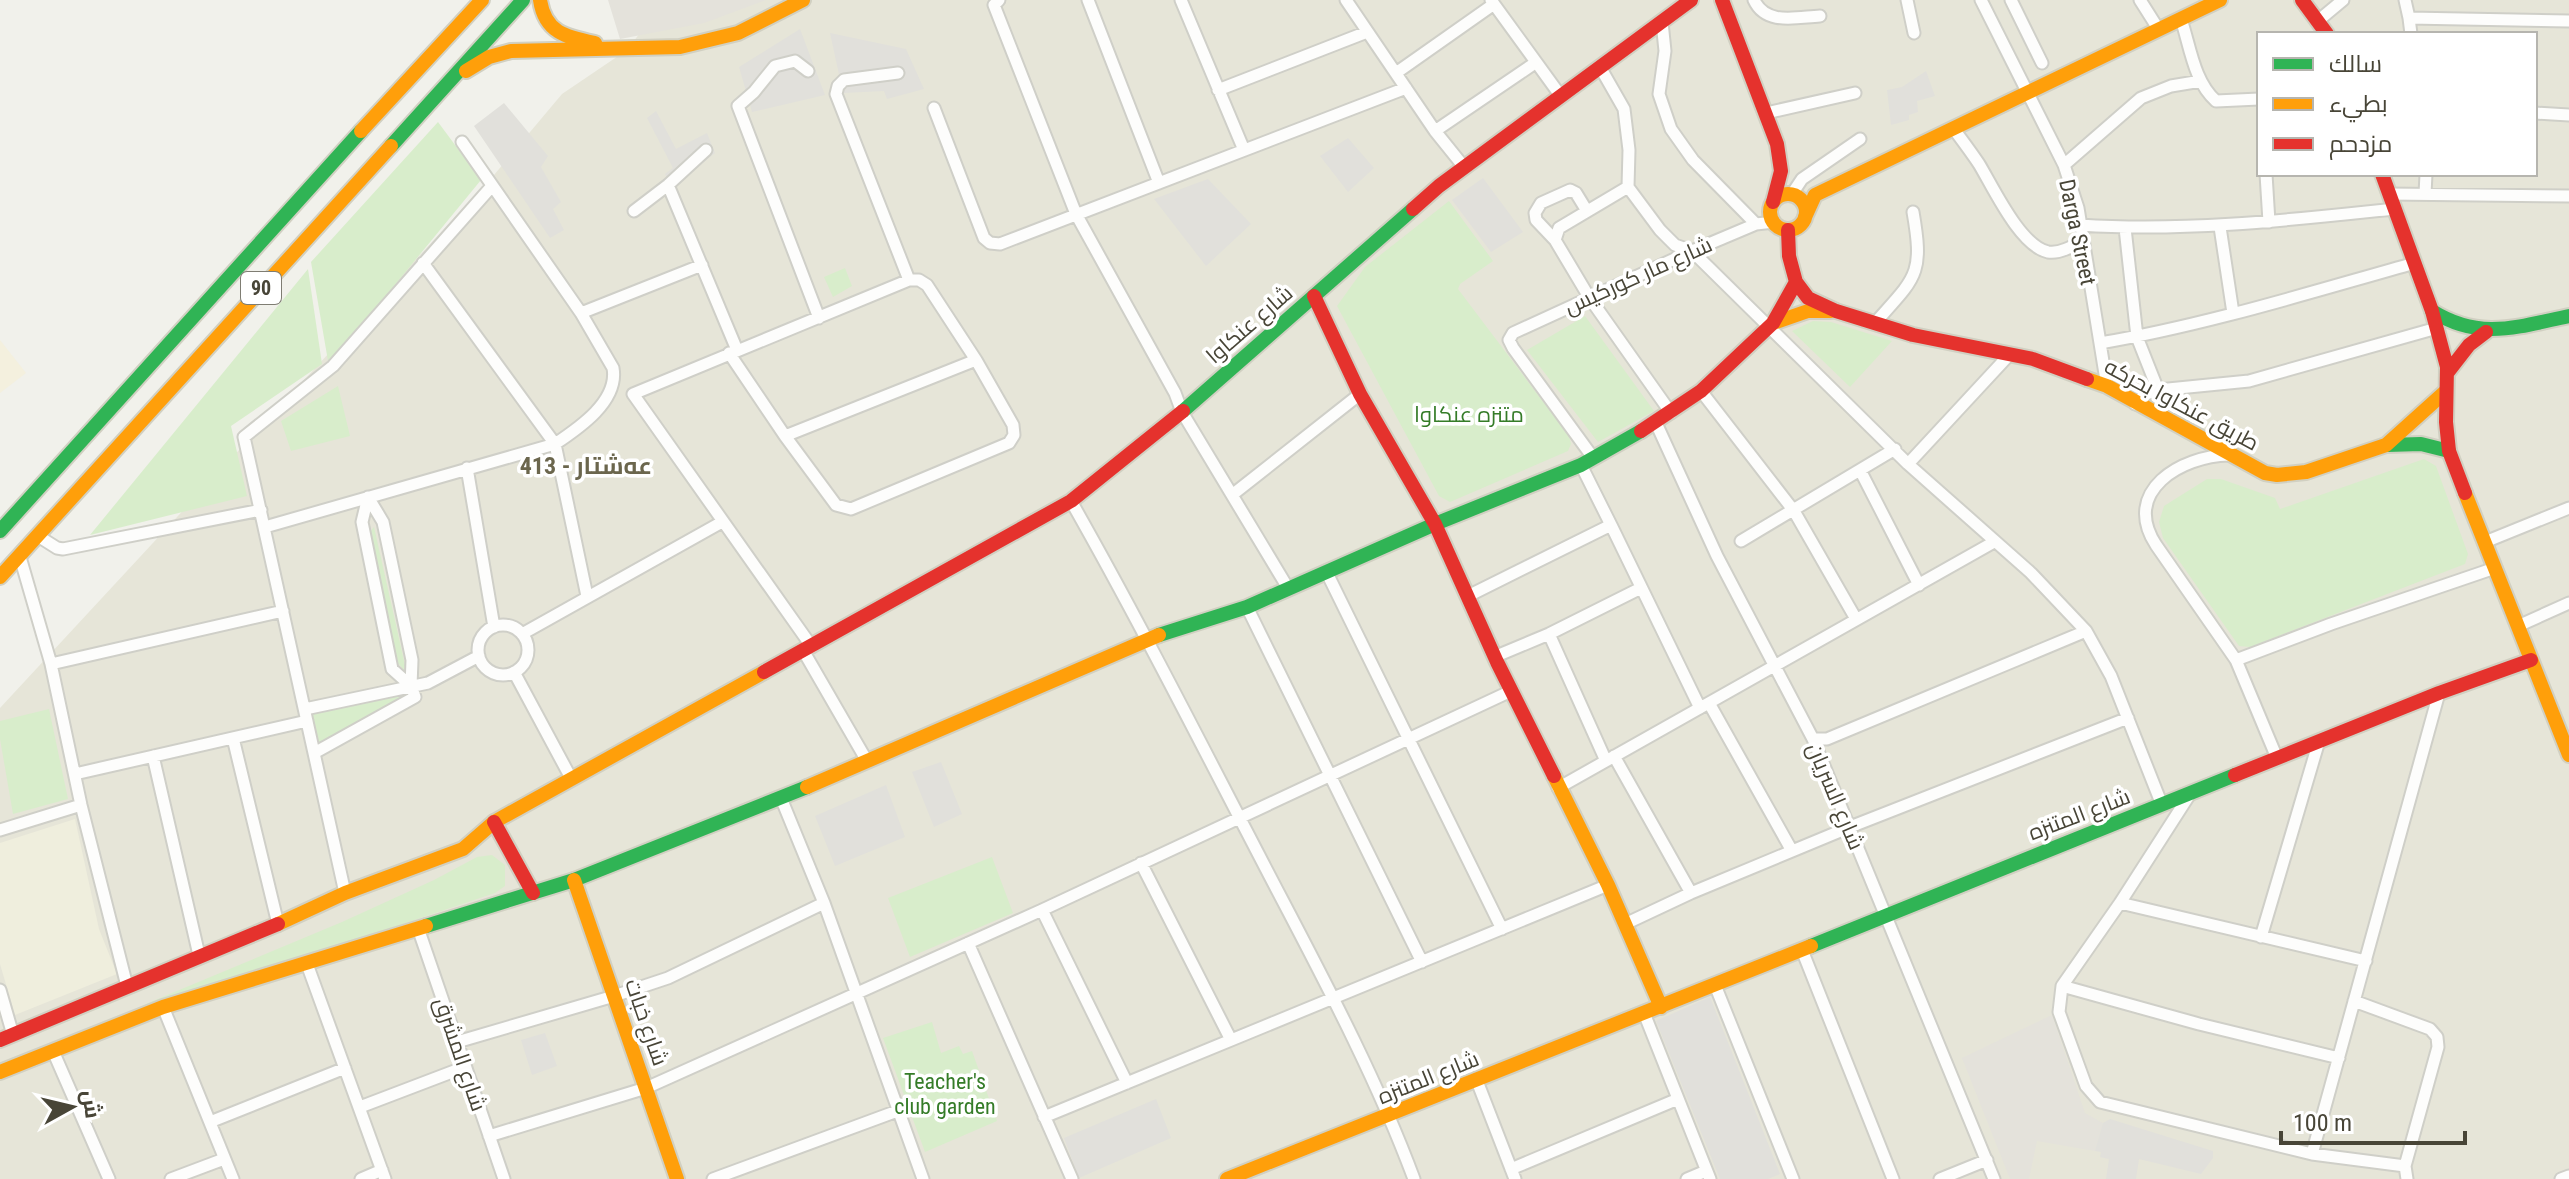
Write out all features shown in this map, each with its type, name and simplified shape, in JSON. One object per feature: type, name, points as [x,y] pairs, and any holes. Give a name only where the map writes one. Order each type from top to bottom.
[{"type":"main road","name":"90","points":[[0,531],[482,0]]},
{"type":"main road","name":"90","points":[[0,577],[523,0]]},
{"type":"main road","points":[[540,0],[545,21],[560,35],[627,50]]},
{"type":"main road","points":[[436,93],[483,59],[505,52],[680,47],[738,33],[803,0]]},
{"type":"main road","name":"شارع عنكاوا","points":[[6,1037],[345,893],[463,849],[494,822],[1071,501],[1182,412],[1464,167],[1691,0]]},
{"type":"main road","points":[[1722,0],[1781,158],[1781,171],[1770,212],[1774,222],[1788,230],[1799,226],[1815,195],[2220,0]]},
{"type":"main road","points":[[2302,0],[2326,32]]},
{"type":"main road","points":[[2383,176],[2432,311],[2448,372],[2449,451],[2569,755]]},
{"type":"main road","points":[[1773,202],[1782,195],[1792,194],[1803,201],[1805,217]]},
{"type":"main road","points":[[0,1072],[163,1007],[574,880],[781,798],[1148,638],[1247,607],[1435,524],[1587,462],[1656,423],[1701,391],[1770,325],[1796,282],[1789,256],[1788,230]]},
{"type":"main road","name":"طريق عنكاوا بحركه","points":[[1796,282],[1808,298],[1836,311],[1913,335],[2033,359],[2107,386],[2265,473],[2306,472],[2386,445],[2446,391]]},
{"type":"main road","points":[[1314,296],[1360,394],[1435,524],[1494,657],[1608,885],[1661,1007]]},
{"type":"main road","points":[[1770,325],[1808,311],[1836,311]]},
{"type":"main road","points":[[2432,311],[2448,322],[2486,332],[2569,316]]},
{"type":"main road","points":[[2448,372],[2469,345],[2486,332]]},
{"type":"main road","points":[[2386,445],[2421,444],[2449,451]]},
{"type":"main road","points":[[50,477],[72,497]]},
{"type":"main road","name":"شارع المتنزه","points":[[1227,1179],[1248,1175],[2319,741],[2531,660]]},
{"type":"main road","points":[[494,822],[533,893]]},
{"type":"main road","name":"شارع خبات","points":[[574,880],[677,1179]]},
{"type":"main road","points":[[98,999],[109,1027]]},
{"type":"street","points":[[999,0],[994,5],[1076,214],[1175,393],[1182,412],[1288,588]]},
{"type":"street","points":[[1088,0],[1159,183]]},
{"type":"street","points":[[1181,0],[1244,150]]},
{"type":"street","points":[[1346,0],[1435,131],[1464,167]]},
{"type":"street","points":[[1754,0],[1766,15],[1776,18],[1820,16]]},
{"type":"street","points":[[1907,0],[1914,33]]},
{"type":"street","points":[[2011,0],[2042,63]]},
{"type":"street","points":[[2140,0],[2159,30]]},
{"type":"street","points":[[2319,20],[2343,0]]},
{"type":"street","points":[[2405,0],[2411,32]]},
{"type":"street","name":"Darga Street","points":[[1984,1],[2064,165],[2083,240],[2107,386]]},
{"type":"street","points":[[1396,73],[1492,2],[1560,95]]},
{"type":"street","points":[[2409,18],[2569,21]]},
{"type":"street","points":[[2181,19],[2201,81],[2216,101],[2257,99]]},
{"type":"street","points":[[1662,22],[1665,51],[1659,94],[1671,129],[1693,160],[1756,224]]},
{"type":"street","points":[[1218,90],[1367,32]]},
{"type":"street","points":[[808,71],[795,61],[775,66],[738,106],[819,318]]},
{"type":"street","points":[[1435,131],[1535,63]]},
{"type":"street","points":[[1600,67],[1624,109],[1629,150],[1628,187],[1660,230],[1675,245],[1692,251],[1908,464],[2031,573],[2086,631],[2111,676],[2162,805]]},
{"type":"street","points":[[898,73],[844,80],[836,94],[909,280]]},
{"type":"street","points":[[2064,165],[2141,98],[2171,86],[2201,81]]},
{"type":"street","points":[[934,108],[984,238],[990,243],[1000,244],[1406,88]]},
{"type":"street","points":[[1766,113],[1855,93]]},
{"type":"street","points":[[2537,113],[2569,115]]},
{"type":"street","points":[[1953,128],[2012,221],[2037,246],[2048,252],[2069,249],[2083,240]]},
{"type":"street","points":[[1792,194],[1810,172],[1860,139]]},
{"type":"street","points":[[265,527],[555,444],[582,425],[603,401],[615,378],[608,359],[581,313],[462,142]]},
{"type":"street","points":[[634,211],[706,150]]},
{"type":"street","points":[[2266,176],[2269,222]]},
{"type":"street","points":[[2425,194],[2426,176]]},
{"type":"street","points":[[668,185],[702,265],[733,351],[785,436],[836,505],[851,509],[1009,443],[1014,435],[1013,425],[976,360],[927,285],[919,280],[909,280],[733,351],[633,394],[808,649],[867,761]]},
{"type":"street","points":[[345,893],[244,437],[333,366],[492,186]]},
{"type":"street","points":[[1555,240],[1559,228],[1628,187]]},
{"type":"street","points":[[1587,211],[1576,193],[1570,190],[1541,203],[1535,213],[1536,220],[1555,240],[1589,297],[1671,413]]},
{"type":"street","points":[[2389,194],[2569,196]]},
{"type":"street","points":[[2080,225],[2220,227],[2394,209]]},
{"type":"street","points":[[1875,323],[1915,274],[1920,250],[1913,212]]},
{"type":"street","name":"شارع مار كوركيس","points":[[1587,462],[1509,340],[1513,333],[1692,251],[1756,224],[1774,222]]},
{"type":"street","points":[[2220,227],[2233,313]]},
{"type":"street","points":[[2125,228],[2137,337],[2158,390]]},
{"type":"street","points":[[423,263],[555,444],[587,596]]},
{"type":"street","points":[[2100,343],[2233,313],[2415,263]]},
{"type":"street","points":[[581,313],[702,265]]},
{"type":"street","points":[[2135,404],[2146,394],[2158,390],[2249,381],[2437,328]]},
{"type":"street","points":[[1908,464],[2010,354]]},
{"type":"street","points":[[785,436],[976,360]]},
{"type":"street","points":[[1701,391],[1794,511],[1856,619]]},
{"type":"street","points":[[1232,495],[1360,394]]},
{"type":"street","name":"شارع السريان","points":[[1656,423],[1717,556],[1813,739],[1888,915],[1994,1179]]},
{"type":"street","points":[[1741,541],[1895,449]]},
{"type":"street","points":[[2229,455],[2197,459],[2170,473],[2150,493],[2145,520],[2148,534],[2236,660],[2277,758]]},
{"type":"street","points":[[1587,462],[1611,525],[1641,588],[1704,705],[1792,851]]},
{"type":"street","points":[[467,468],[494,627]]},
{"type":"street","points":[[1861,472],[1919,585]]},
{"type":"street","points":[[368,497],[362,522],[392,669],[411,686]]},
{"type":"street","points":[[316,752],[415,697],[411,686],[412,660],[383,522],[368,497]]},
{"type":"street","points":[[1071,501],[1148,638],[1333,998],[1390,1116],[1414,1179]]},
{"type":"street","points":[[2485,542],[2569,508]]},
{"type":"street","points":[[38,536],[63,549],[261,510]]},
{"type":"street","points":[[522,634],[722,522]]},
{"type":"street","points":[[1468,596],[1611,525]]},
{"type":"street","points":[[1558,788],[1994,542]]},
{"type":"street","points":[[20,557],[51,664],[81,805],[127,986]]},
{"type":"street","points":[[2236,660],[2495,568]]},
{"type":"street","points":[[1326,571],[1502,929]]},
{"type":"street","points":[[1494,657],[1549,634],[1641,588]]},
{"type":"street","points":[[2518,626],[2569,603]]},
{"type":"street","points":[[1247,607],[1422,962]]},
{"type":"street","points":[[51,664],[283,611]]},
{"type":"street","points":[[509,626],[522,634],[526,640],[525,662],[507,675],[486,669],[479,656],[482,635],[494,627],[509,626]]},
{"type":"street","points":[[1813,739],[1827,739],[2086,631]]},
{"type":"street","points":[[1549,634],[1610,759],[1691,893]]},
{"type":"street","points":[[75,774],[233,738],[428,683],[479,656]]},
{"type":"street","points":[[514,672],[572,780]]},
{"type":"street","points":[[489,1136],[646,1088],[1042,910],[1511,691]]},
{"type":"street","points":[[2312,1154],[2439,693]]},
{"type":"street","points":[[1625,924],[1850,827],[2128,718]]},
{"type":"street","points":[[233,738],[278,924]]},
{"type":"street","points":[[2261,937],[2319,741]]},
{"type":"street","points":[[153,756],[199,955]]},
{"type":"street","points":[[2190,794],[2062,986],[2059,1012],[2086,1086],[2100,1102],[2312,1154],[2405,1166]]},
{"type":"street","points":[[781,798],[858,992],[923,1179]]},
{"type":"street","points":[[0,830],[81,805]]},
{"type":"street","points":[[1141,863],[1231,1040]]},
{"type":"street","points":[[1044,1117],[1608,885]]},
{"type":"street","points":[[457,1042],[668,978],[824,903]]},
{"type":"street","points":[[2120,903],[2366,961]]},
{"type":"street","points":[[1042,910],[1127,1083]]},
{"type":"street","name":"شارع المشرق","points":[[418,928],[504,1179]]},
{"type":"street","points":[[968,943],[1072,1179]]},
{"type":"street","points":[[1802,950],[1893,1179]]},
{"type":"street","points":[[307,964],[383,1175],[361,1179]]},
{"type":"street","points":[[1715,985],[1793,1179]]},
{"type":"street","points":[[2062,986],[2339,1058]]},
{"type":"street","points":[[0,990],[6,1037]]},
{"type":"street","points":[[2354,1001],[2430,1029],[2437,1037],[2438,1047],[2405,1166],[2407,1179]]},
{"type":"street","points":[[163,1007],[233,1179]]},
{"type":"street","points":[[1644,1013],[1708,1175],[1687,1179]]},
{"type":"street","points":[[53,1051],[109,1179]]},
{"type":"street","points":[[360,1107],[465,1067]]},
{"type":"street","points":[[210,1122],[345,1068]]},
{"type":"street","points":[[1477,1081],[1513,1174],[1678,1099]]},
{"type":"street","points":[[713,1179],[900,1110]]},
{"type":"street","points":[[171,1179],[224,1159]]},
{"type":"street","points":[[1940,1179],[1987,1160]]},
{"type":"street","points":[[2561,1179],[2569,1176]]},
{"type":"shaded area","points":[[608,0],[766,0],[704,23],[620,39]]},
{"type":"shaded area","points":[[665,0],[2569,0],[2569,1179],[0,1179],[0,708],[494,175],[562,94],[627,50]]},
{"type":"shaded area","points":[[800,29],[825,95],[752,112],[739,67]]},
{"type":"shaded area","points":[[830,33],[906,49],[924,89],[887,99],[884,91],[843,93]]},
{"type":"shaded area","points":[[1926,71],[1935,96],[1917,101],[1918,112],[1909,115],[1909,120],[1891,125],[1887,90],[1902,87]]},
{"type":"shaded area","points":[[504,103],[548,156],[541,167],[561,202],[553,209],[564,230],[550,238],[474,126]]},
{"type":"shaded area","points":[[656,111],[676,149],[707,133],[715,153],[650,206],[668,180],[665,174],[673,168],[647,118]]},
{"type":"shaded area","points":[[1348,138],[1374,168],[1348,192],[1320,156]]},
{"type":"shaded area","points":[[1483,178],[1523,232],[1491,252],[1452,200]]},
{"type":"shaded area","points":[[1208,179],[1251,224],[1206,266],[1154,199]]},
{"type":"shaded area","points":[[0,340],[26,373],[0,393]]},
{"type":"shaded area","points":[[941,762],[962,814],[934,827],[912,772]]},
{"type":"shaded area","points":[[886,785],[905,837],[835,866],[815,816]]},
{"type":"shaded area","points":[[75,819],[99,929],[117,974],[15,1015],[0,964],[0,843]]},
{"type":"shaded area","points":[[1710,997],[1780,1174],[1768,1179],[1720,1179],[1656,1021]]},
{"type":"shaded area","points":[[2052,1015],[2085,1113],[2103,1123],[2095,1151],[2037,1141],[2029,1179],[2010,1179],[1962,1058]]},
{"type":"shaded area","points":[[545,1033],[557,1066],[532,1075],[521,1040]]},
{"type":"shaded area","points":[[1156,1099],[1171,1138],[1079,1178],[1064,1138]]},
{"type":"shaded area","points":[[2110,1119],[2213,1151],[2213,1158],[2201,1174],[2139,1159],[2136,1179],[2106,1179],[2109,1159],[2100,1157],[2101,1152],[2095,1151],[2103,1123]]},
{"type":"green space","points":[[438,122],[481,180],[371,314],[328,361],[311,262]]},
{"type":"green space","name":"متنزه عنكاوا","points":[[1449,201],[1493,261],[1460,284],[1458,289],[1569,436],[1571,444],[1568,451],[1450,502],[1439,496],[1337,306],[1365,267]]},
{"type":"green space","points":[[845,268],[852,286],[833,297],[824,277]]},
{"type":"green space","points":[[308,269],[322,364],[231,426],[247,496],[90,535]]},
{"type":"green space","points":[[1585,316],[1654,411],[1598,442],[1527,350]]},
{"type":"green space","points":[[1813,321],[1831,322],[1892,341],[1850,387],[1792,331]]},
{"type":"green space","points":[[338,386],[350,436],[291,451],[281,421]]},
{"type":"green space","points":[[2424,459],[2436,466],[2468,554],[2465,564],[2250,647],[2239,646],[2163,538],[2159,522],[2164,506],[2207,479],[2221,479],[2275,498],[2280,509]]},
{"type":"green space","points":[[374,527],[404,670],[397,662],[370,532]]},
{"type":"green space","points":[[410,690],[411,695],[318,746],[310,711]]},
{"type":"green space","points":[[49,709],[68,799],[13,814],[0,739],[0,721]]},
{"type":"green space","points":[[492,855],[505,865],[505,886],[495,893],[325,950],[128,1022],[126,1014],[148,1003],[342,922],[477,857]]},
{"type":"green space","points":[[992,857],[1013,913],[910,957],[888,898]]},
{"type":"green space","name":"Teacher's club garden","points":[[932,1022],[941,1053],[959,1046],[963,1054],[972,1051],[997,1121],[925,1152],[883,1038]]},
{"type":"traffic: fast","points":[[391,146],[523,0]]},
{"type":"traffic: fast","points":[[0,531],[361,131]]},
{"type":"traffic: fast","points":[[1183,411],[1413,209]]},
{"type":"traffic: fast","points":[[2432,311],[2466,326],[2483,329],[2515,327],[2569,316]]},
{"type":"traffic: fast","points":[[1159,635],[1247,607],[1435,524],[1581,465],[1641,431]]},
{"type":"traffic: fast","points":[[2387,445],[2421,444],[2449,451]]},
{"type":"traffic: fast","points":[[1811,946],[2235,775]]},
{"type":"traffic: fast","points":[[426,926],[574,880],[807,787]]},
{"type":"traffic: slow","points":[[361,131],[482,0]]},
{"type":"traffic: slow","points":[[540,0],[547,20],[558,32],[595,43]]},
{"type":"traffic: slow","points":[[466,71],[489,57],[511,51],[680,47],[738,33],[803,0]]},
{"type":"traffic: slow","points":[[1805,217],[1815,195],[2220,0]]},
{"type":"traffic: slow","points":[[0,577],[391,146]]},
{"type":"traffic: slow","points":[[1788,194],[1801,199],[1806,212],[1801,225],[1788,230],[1775,225],[1770,212],[1775,199],[1788,194]]},
{"type":"traffic: slow","points":[[1773,323],[1808,311],[1831,311]]},
{"type":"traffic: slow","points":[[2087,379],[2107,386],[2265,473],[2277,475],[2306,472],[2386,445],[2446,391]]},
{"type":"traffic: slow","points":[[2465,493],[2569,755]]},
{"type":"traffic: slow","points":[[807,787],[1159,635]]},
{"type":"traffic: slow","points":[[278,924],[345,893],[463,849],[494,822],[764,672]]},
{"type":"traffic: slow","points":[[1554,776],[1608,885],[1661,1007]]},
{"type":"traffic: slow","points":[[574,880],[677,1179]]},
{"type":"traffic: slow","points":[[0,1072],[163,1007],[426,926]]},
{"type":"traffic: slow","points":[[1227,1179],[1811,946]]},
{"type":"traffic: jam","points":[[1413,209],[1439,186],[1691,0]]},
{"type":"traffic: jam","points":[[1722,0],[1777,144],[1781,171],[1773,202]]},
{"type":"traffic: jam","points":[[2302,0],[2326,32]]},
{"type":"traffic: jam","points":[[2383,176],[2432,311],[2447,367],[2449,451],[2465,493]]},
{"type":"traffic: jam","points":[[1788,230],[1789,256],[1796,282],[1808,298],[1836,311],[1913,335],[2033,359],[2087,379]]},
{"type":"traffic: jam","points":[[1641,431],[1701,391],[1773,323],[1796,282]]},
{"type":"traffic: jam","points":[[1314,296],[1360,394],[1435,524],[1497,662],[1554,776]]},
{"type":"traffic: jam","points":[[2448,372],[2469,345],[2486,332]]},
{"type":"traffic: jam","points":[[764,672],[1071,501],[1183,411]]},
{"type":"traffic: jam","points":[[2235,775],[2439,693],[2531,660]]},
{"type":"traffic: jam","points":[[494,822],[533,893]]},
{"type":"traffic: jam","points":[[0,1040],[278,924]]},
{"type":"district","name":"عه‌شتار - 413","points":[[586,466]]}]
